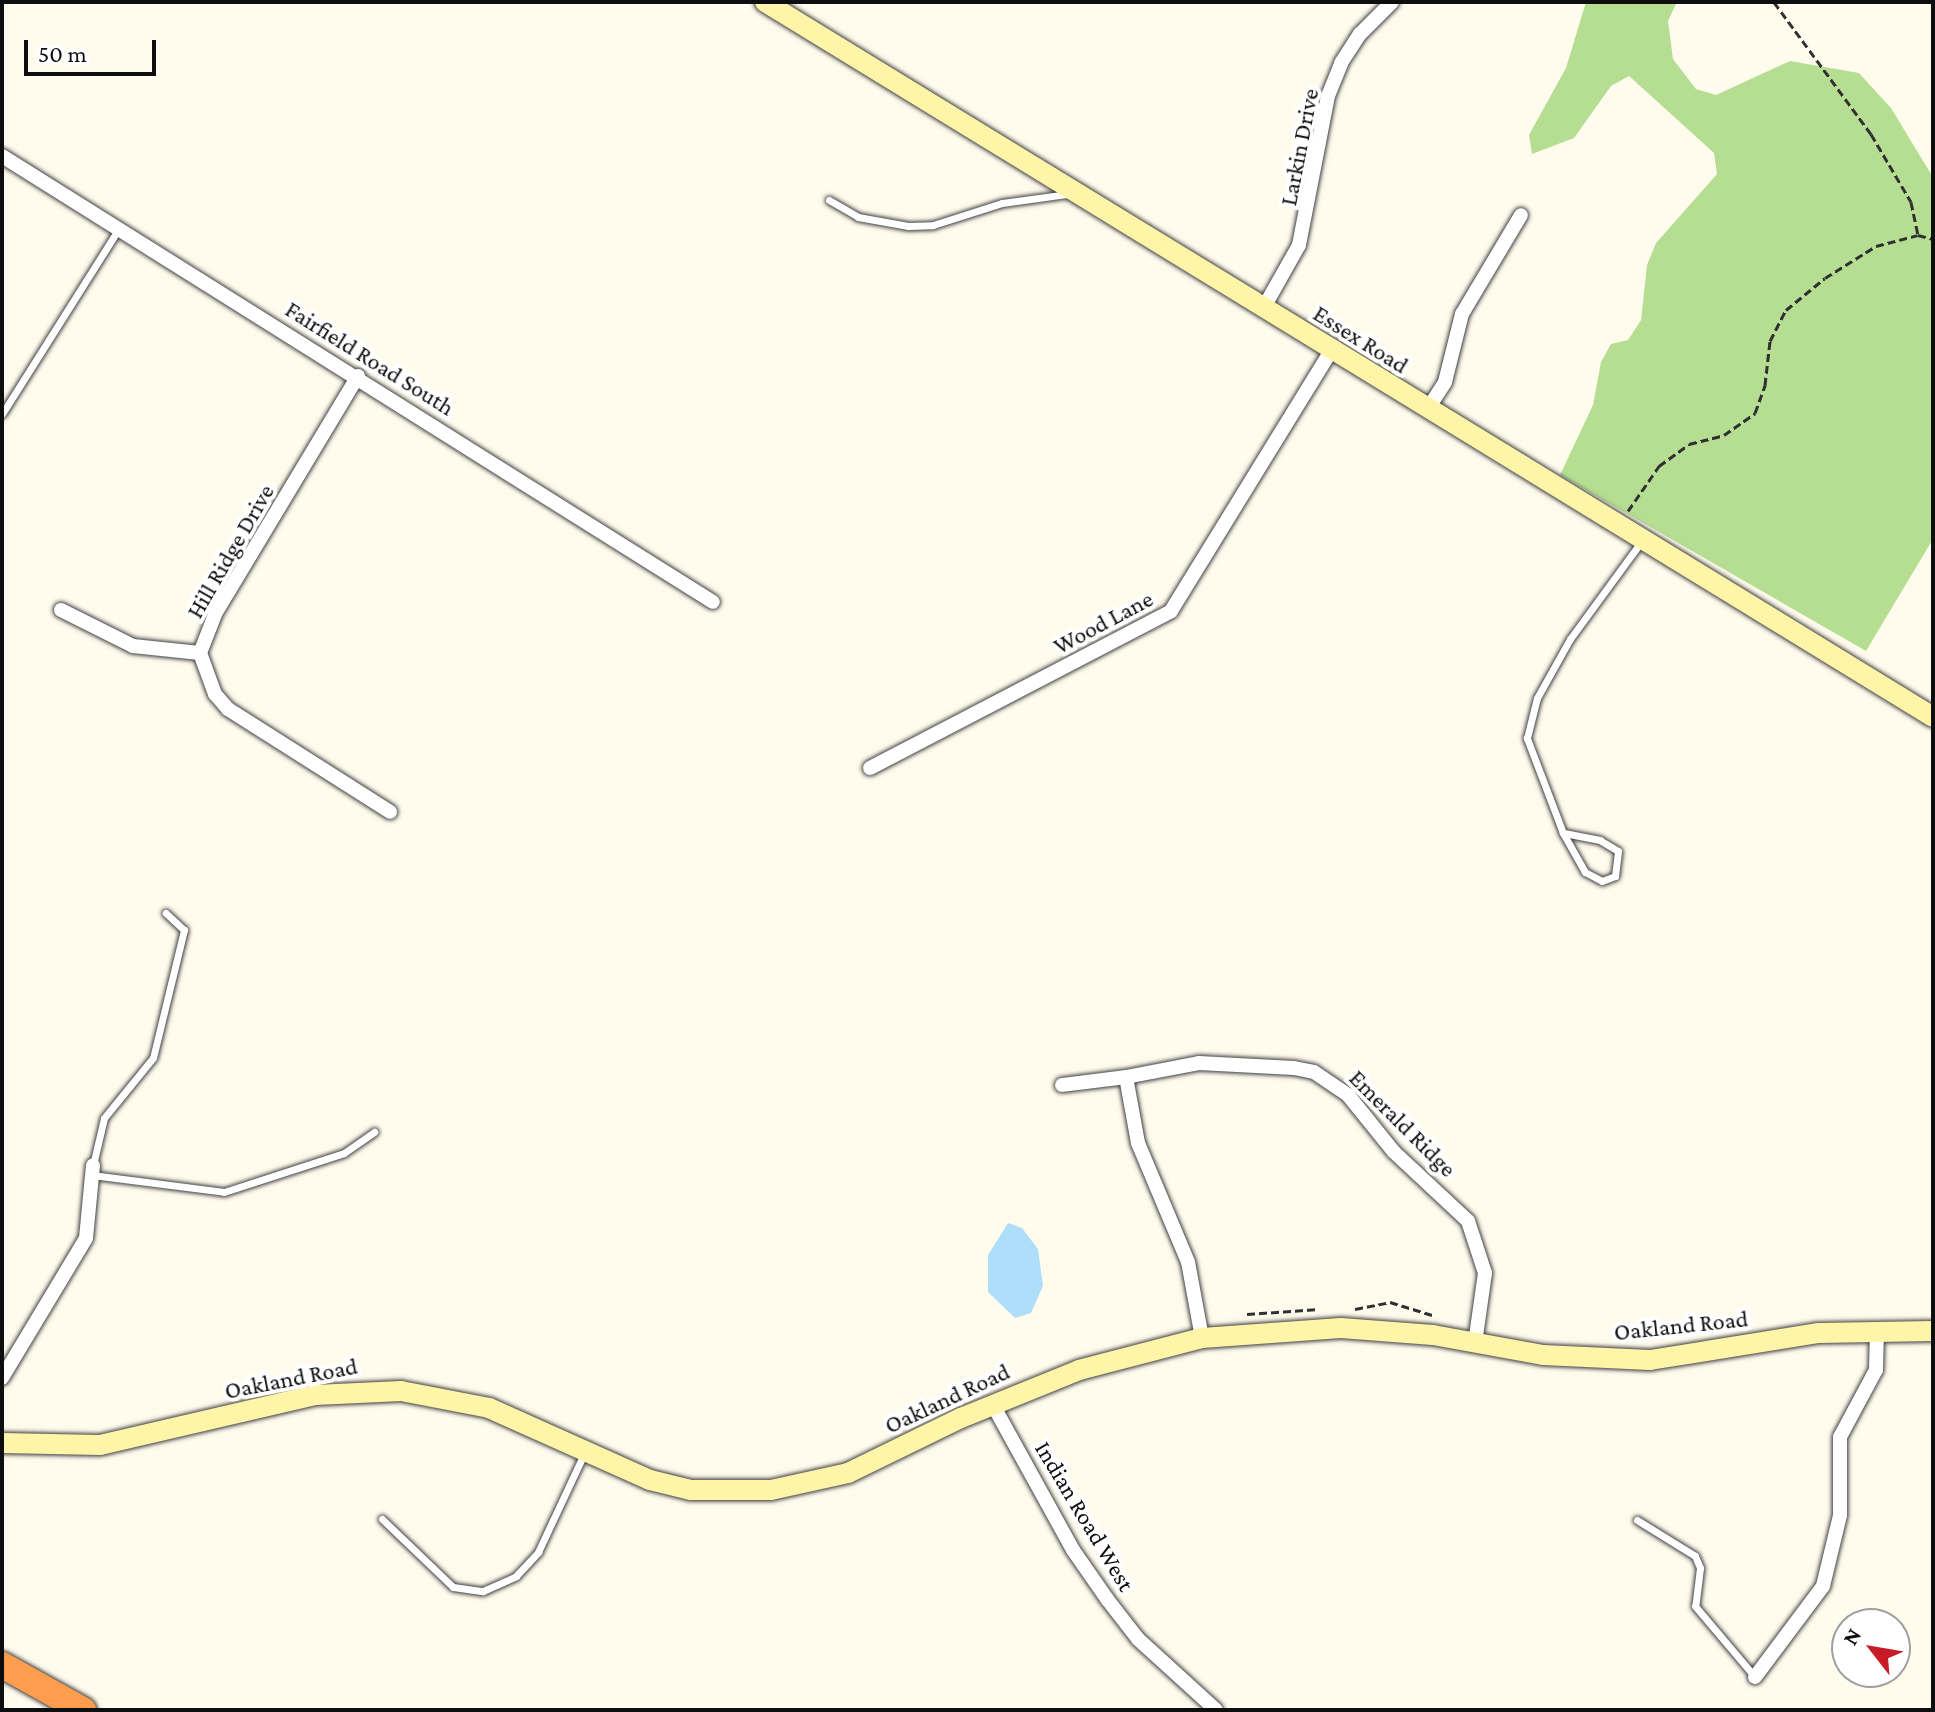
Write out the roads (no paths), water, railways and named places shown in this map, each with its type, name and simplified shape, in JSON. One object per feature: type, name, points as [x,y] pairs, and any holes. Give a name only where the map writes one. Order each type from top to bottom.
[{"type":"highway","points":[[2,1657],[79,1708]]},
{"type":"highway","points":[[2,1665],[79,1708]]},
{"type":"street","name":"Essex Road","points":[[765,2],[1618,528],[1933,717]]},
{"type":"street","name":"Larkin Drive","points":[[1263,309],[1299,245],[1328,96],[1341,63],[1360,34],[1392,2]]},
{"type":"street","name":"Fairfield Road South","points":[[2,156],[358,376],[713,602]]},
{"type":"street","points":[[1427,410],[1445,382],[1462,314],[1521,215]]},
{"type":"street","name":"Wood Lane","points":[[870,768],[1171,611],[1331,351]]},
{"type":"street","name":"Hill Ridge Drive","points":[[358,376],[216,612],[200,653],[215,694],[228,709],[390,812]]},
{"type":"street","points":[[61,610],[133,646],[200,653]]},
{"type":"street","name":"Emerald Ridge","points":[[1062,1085],[1199,1063],[1294,1068],[1332,1082],[1394,1152],[1468,1221],[1485,1273],[1475,1343]]},
{"type":"street","points":[[1126,1077],[1138,1143],[1188,1262],[1202,1338]]},
{"type":"street","points":[[2,1378],[86,1238],[93,1170]]},
{"type":"street","name":"Oakland Road","points":[[2,1443],[100,1445],[361,1389],[445,1396],[489,1408],[650,1480],[691,1490],[790,1488],[848,1473],[993,1405],[1079,1370],[1202,1338],[1341,1328],[1475,1343],[1543,1355],[1650,1360],[1819,1333],[1933,1331]]},
{"type":"street","points":[[1755,1677],[1800,1621],[1827,1574],[1840,1515],[1840,1437],[1876,1370],[1877,1330]]},
{"type":"street","name":"Indian Road West","points":[[993,1405],[1073,1550],[1107,1599],[1138,1639],[1216,1710]]},
{"type":"lane","points":[[829,200],[858,217],[908,226],[933,225],[1002,203],[1074,193]]},
{"type":"lane","points":[[2,414],[118,230]]},
{"type":"lane","points":[[1563,833],[1600,840],[1618,851],[1615,876],[1602,881],[1585,872],[1563,833],[1527,738],[1537,698],[1570,639],[1641,542]]},
{"type":"lane","points":[[166,913],[184,930],[153,1058],[104,1118],[93,1170],[224,1192],[344,1153],[374,1132]]},
{"type":"lane","points":[[382,1519],[453,1587],[483,1591],[516,1576],[538,1552],[585,1453]]},
{"type":"lane","points":[[1637,1520],[1695,1556],[1700,1568],[1695,1606],[1755,1677]]},
{"type":"water","points":[[1008,1223],[1022,1228],[1038,1249],[1043,1286],[1031,1313],[1015,1318],[988,1292],[988,1255]]}]
